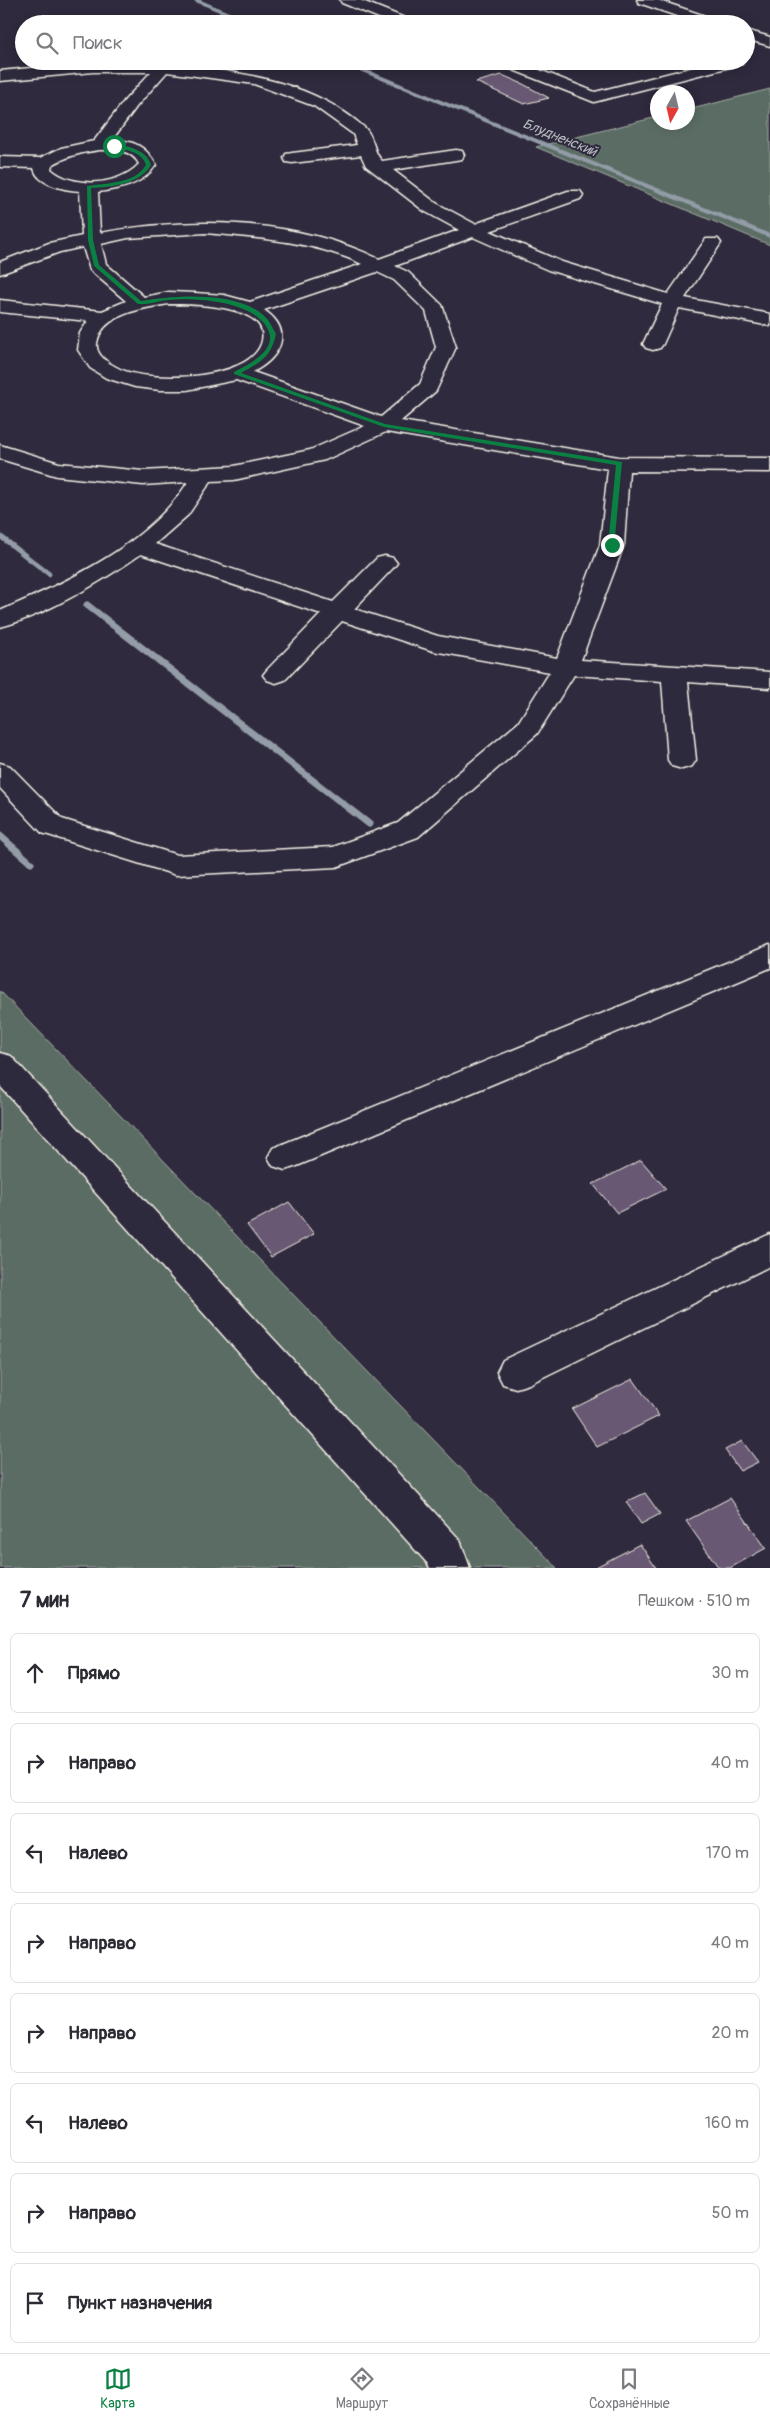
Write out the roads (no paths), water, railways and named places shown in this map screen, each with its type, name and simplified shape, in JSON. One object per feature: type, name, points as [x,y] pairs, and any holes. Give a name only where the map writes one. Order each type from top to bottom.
[{"type":"street","points":[[346,0],[384,15]]},
{"type":"street","points":[[644,0],[688,15]]},
{"type":"street","points":[[0,76],[62,70]]},
{"type":"street","points":[[100,144],[160,70]]},
{"type":"street","points":[[199,70],[256,80],[320,103],[360,132],[372,162],[378,167],[430,207],[474,231],[555,266],[673,301],[770,320]]},
{"type":"street","points":[[526,70],[594,97],[701,70]]},
{"type":"street","points":[[100,144],[129,148],[147,158],[148,165],[144,172],[135,178],[106,186],[89,187],[57,182],[47,176],[42,170],[44,163],[52,156],[64,151],[100,144]]},
{"type":"street","points":[[292,158],[367,149]]},
{"type":"street","points":[[378,167],[456,155]]},
{"type":"street","points":[[0,162],[44,163]]},
{"type":"street","points":[[89,187],[91,240],[97,266],[140,303]]},
{"type":"street","points":[[249,309],[379,265],[574,195]]},
{"type":"street","points":[[0,268],[55,247],[128,233],[205,228],[280,234],[347,250],[401,276],[435,309],[446,347],[429,388],[384,425],[317,455],[234,473],[143,478],[56,469],[0,452]]},
{"type":"street","points":[[653,344],[673,301],[712,243]]},
{"type":"street","points":[[169,298],[198,298],[226,301],[249,309],[265,320],[273,334],[270,348],[258,362],[236,373],[208,381],[176,384],[145,382],[118,375],[98,365],[87,352],[87,337],[97,324],[107,317],[140,303],[169,298]]},
{"type":"street","points":[[0,306],[25,306],[107,317]]},
{"type":"street","points":[[236,373],[384,425],[620,464],[770,465]]},
{"type":"street","points":[[0,772],[52,826],[176,865],[336,857],[408,830],[528,728],[566,667],[612,545],[620,464]]},
{"type":"street","points":[[0,620],[45,601],[139,546],[181,509],[204,475]]},
{"type":"street","points":[[139,546],[337,613],[433,643],[566,667],[770,680]]},
{"type":"street","points":[[276,675],[385,563]]},
{"type":"street","points":[[674,674],[682,760]]},
{"type":"street","points":[[285,1158],[770,956]]},
{"type":"street","points":[[0,1065],[446,1554],[450,1568]]},
{"type":"street","points":[[516,1372],[770,1249]]},
{"type":"waterway","name":"Блудненский","points":[[196,0],[231,15]]},
{"type":"waterway","name":"Блудненский","points":[[362,70],[770,236]]},
{"type":"waterway","points":[[0,536],[49,574]]},
{"type":"waterway","points":[[87,605],[369,824]]},
{"type":"waterway","points":[[0,836],[31,863]]}]
